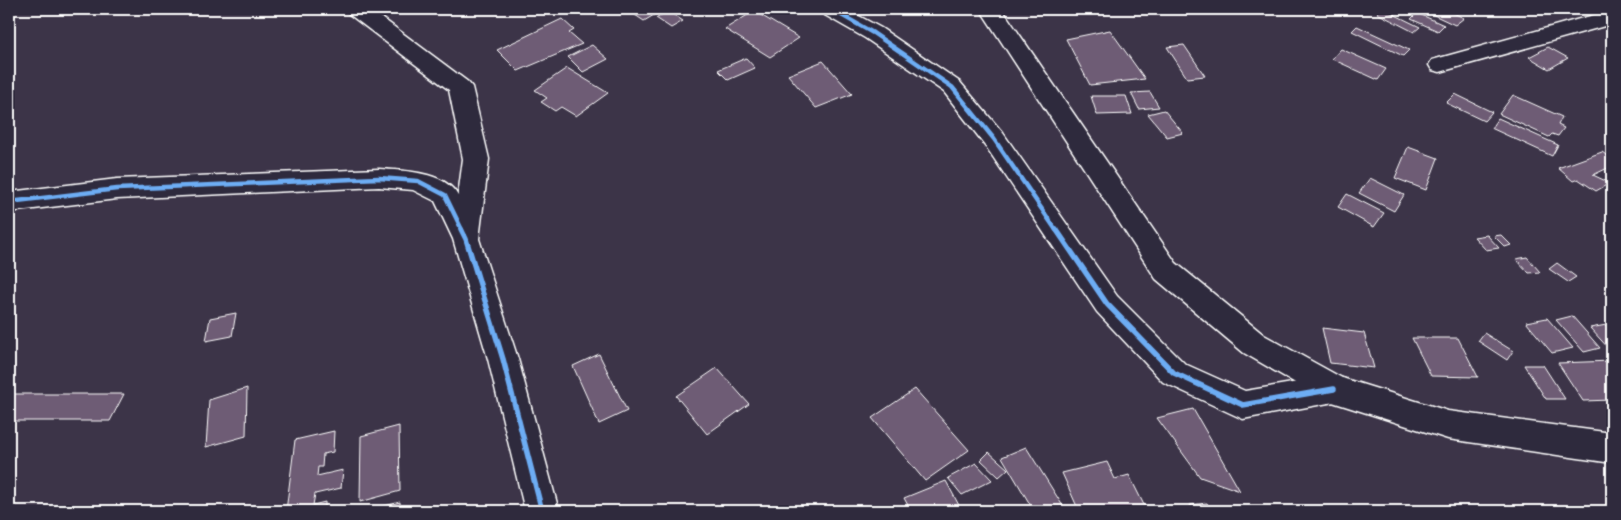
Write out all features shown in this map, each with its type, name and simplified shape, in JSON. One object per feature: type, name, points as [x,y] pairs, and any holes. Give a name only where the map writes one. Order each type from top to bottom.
[{"type":"street","points":[[357,9],[460,87],[476,159],[466,239]]},
{"type":"street","points":[[831,9],[873,33],[952,87],[994,139],[1107,304],[1174,372],[1242,405],[1334,389]]},
{"type":"street","points":[[991,9],[1166,271],[1254,344],[1334,389],[1448,425],[1612,448]]},
{"type":"street","points":[[1440,65],[1612,17]]},
{"type":"street","points":[[9,202],[117,188],[379,178],[418,181],[445,195],[466,239],[503,359],[542,511]]},
{"type":"building","points":[[645,9],[654,15],[644,21],[635,15]]},
{"type":"building","points":[[1383,9],[1420,27],[1414,32],[1377,13]]},
{"type":"building","points":[[1421,9],[1445,9],[1464,18],[1455,25]]},
{"type":"building","points":[[668,11],[683,21],[671,28],[656,18]]},
{"type":"building","points":[[754,11],[799,38],[770,57],[725,29]]},
{"type":"building","points":[[1417,13],[1444,25],[1438,31],[1411,19]]},
{"type":"building","points":[[562,19],[574,30],[569,33],[582,44],[518,71],[497,50]]},
{"type":"building","points":[[1357,26],[1409,50],[1403,56],[1352,31]]},
{"type":"building","points":[[1110,30],[1145,79],[1090,85],[1066,39]]},
{"type":"building","points":[[592,45],[608,59],[583,72],[568,57]]},
{"type":"building","points":[[1184,45],[1205,76],[1187,78],[1167,47]]},
{"type":"building","points":[[1548,47],[1568,58],[1549,69],[1529,57]]},
{"type":"building","points":[[1341,49],[1386,69],[1378,80],[1332,59]]},
{"type":"building","points":[[746,58],[755,68],[728,80],[718,70]]},
{"type":"building","points":[[823,61],[852,94],[816,108],[788,75]]},
{"type":"building","points":[[567,68],[608,93],[576,116],[561,107],[555,111],[541,102],[547,98],[535,90]]},
{"type":"building","points":[[1150,92],[1159,107],[1139,109],[1131,93]]},
{"type":"building","points":[[1455,94],[1492,112],[1484,121],[1446,103]]},
{"type":"building","points":[[1513,95],[1562,117],[1558,125],[1564,128],[1558,136],[1552,134],[1549,137],[1499,114]]},
{"type":"building","points":[[1091,96],[1126,96],[1132,114],[1097,115]]},
{"type":"building","points":[[1164,110],[1183,133],[1167,137],[1148,114]]},
{"type":"building","points":[[1498,118],[1558,145],[1552,156],[1491,128]]},
{"type":"building","points":[[1408,147],[1438,158],[1426,190],[1395,178]]},
{"type":"building","points":[[1602,152],[1612,159],[1612,166],[1593,175],[1610,183],[1596,191],[1578,179],[1573,181],[1558,168]]},
{"type":"building","points":[[1370,178],[1404,195],[1394,211],[1359,193]]},
{"type":"building","points":[[1347,194],[1384,213],[1374,227],[1338,207]]},
{"type":"building","points":[[1487,235],[1499,248],[1486,250],[1474,237]]},
{"type":"building","points":[[1501,235],[1511,245],[1505,247],[1494,236]]},
{"type":"building","points":[[1527,257],[1540,272],[1529,273],[1516,259]]},
{"type":"building","points":[[1557,263],[1576,277],[1568,282],[1549,269]]},
{"type":"building","points":[[236,313],[232,336],[206,341],[210,318]]},
{"type":"building","points":[[1572,316],[1600,348],[1584,352],[1556,320]]},
{"type":"building","points":[[1547,318],[1573,348],[1552,353],[1526,322]]},
{"type":"building","points":[[1612,324],[1612,352],[1590,328]]},
{"type":"building","points":[[1322,328],[1364,333],[1374,368],[1330,363]]},
{"type":"building","points":[[1484,333],[1513,351],[1507,360],[1478,341]]},
{"type":"building","points":[[1412,338],[1458,338],[1478,377],[1431,376]]},
{"type":"building","points":[[599,354],[627,411],[599,424],[573,366]]},
{"type":"building","points":[[1612,361],[1612,400],[1583,401],[1558,363]]},
{"type":"building","points":[[1524,365],[1543,365],[1565,399],[1546,399]]},
{"type":"building","points":[[717,368],[749,404],[707,434],[676,396]]},
{"type":"building","points":[[247,388],[246,436],[206,447],[209,400]]},
{"type":"building","points":[[915,389],[969,450],[925,481],[872,418]]},
{"type":"building","points":[[9,394],[124,394],[110,421],[9,421]]},
{"type":"building","points":[[1193,409],[1240,491],[1200,477],[1157,418]]},
{"type":"building","points":[[399,426],[400,491],[360,502],[361,436]]},
{"type":"building","points":[[334,431],[333,452],[323,454],[322,467],[318,467],[317,476],[343,470],[341,488],[315,494],[313,505],[325,502],[325,511],[286,511],[295,440]]},
{"type":"building","points":[[1026,447],[1066,511],[1034,511],[1002,457]]},
{"type":"building","points":[[989,452],[1008,469],[999,477],[981,460]]},
{"type":"building","points":[[1107,462],[1115,479],[1129,475],[1147,511],[1079,511],[1062,473]]},
{"type":"building","points":[[976,463],[992,480],[962,495],[948,478]]},
{"type":"building","points":[[946,481],[962,511],[911,511],[904,498]]},
{"type":"building","points":[[400,502],[400,511],[365,511]]},
{"type":"building","points":[[1207,503],[1211,511],[1193,511],[1190,505]]},
{"type":"cycle path","points":[[831,9],[873,33],[952,87],[994,139],[1107,304],[1174,373],[1243,405],[1334,389]]},
{"type":"cycle path","points":[[9,202],[117,189],[379,178],[418,181],[445,195],[466,239],[503,359],[542,511]]}]
